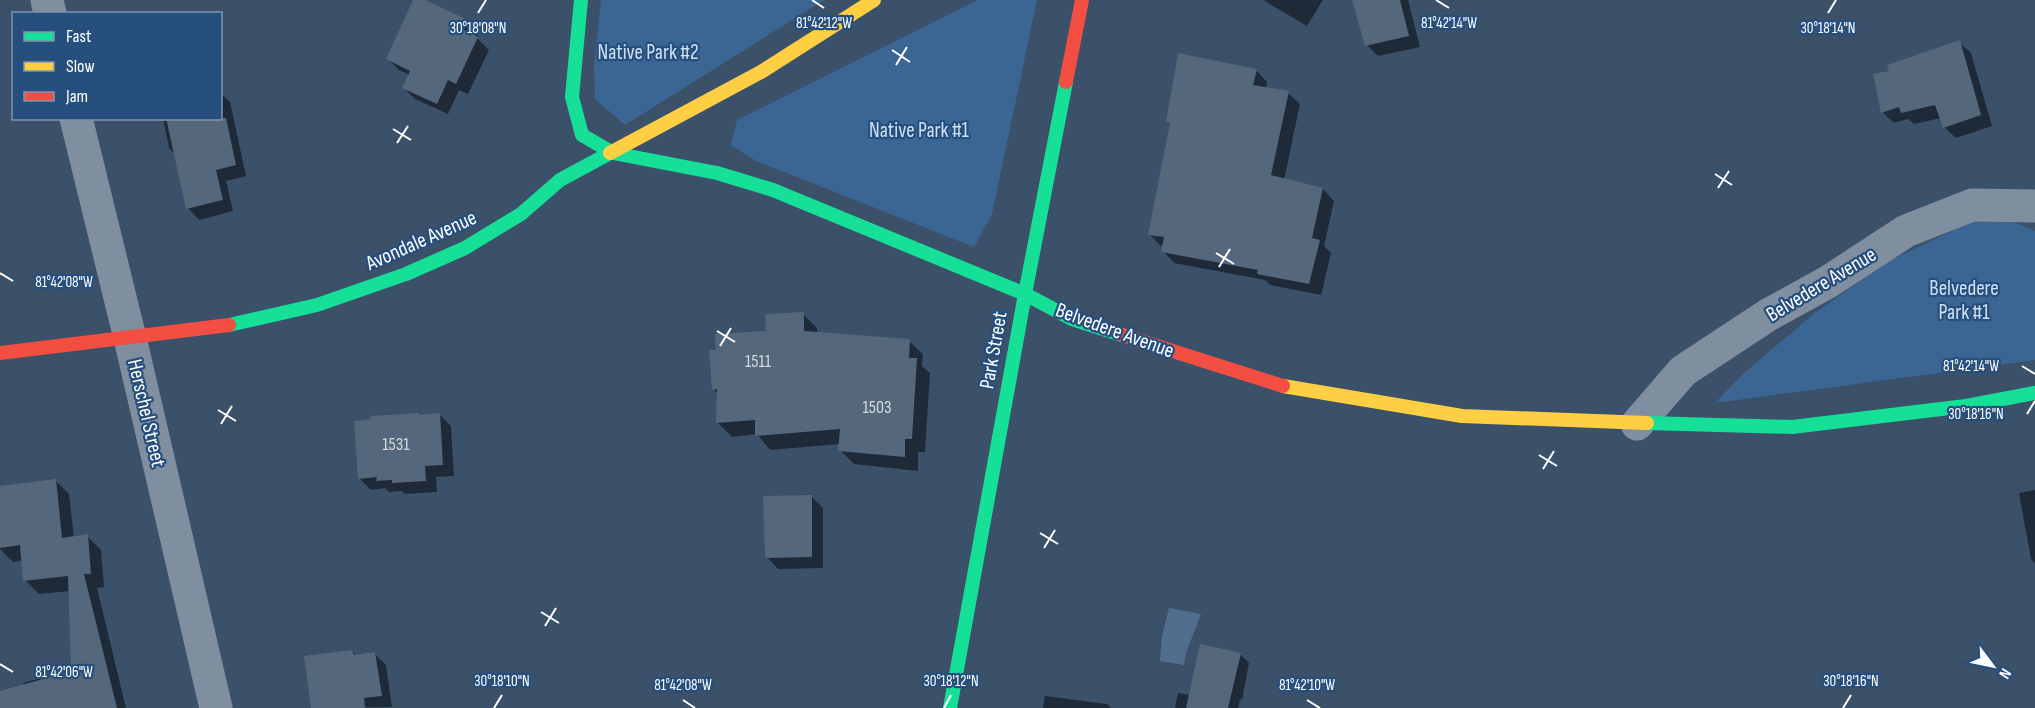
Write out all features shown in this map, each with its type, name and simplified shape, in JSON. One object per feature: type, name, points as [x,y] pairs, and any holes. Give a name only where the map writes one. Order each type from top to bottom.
[{"type":"street","name":"Belvedere Avenue","points":[[580,0],[572,97],[582,135],[613,153],[717,173],[773,190],[1025,294],[1072,318],[1276,385],[1462,416],[1637,424],[1792,427],[1966,406],[2035,393]]},
{"type":"street","name":"Avondale Avenue","points":[[0,353],[243,323],[317,305],[406,274],[465,248],[521,214],[560,180],[761,72],[874,0]]},
{"type":"street","name":"Park Street","points":[[950,708],[1025,294],[1082,0]]},
{"type":"street","name":"Herschel Street","points":[[76,120],[216,708]]},
{"type":"street","name":"Belvedere Avenue","points":[[1637,424],[1683,371],[1768,315],[1828,282],[1906,231],[1972,205],[2035,206]]},
{"type":"green space","name":"Native Park #2","points":[[601,0],[824,0],[625,125],[595,99],[594,65]]},
{"type":"green space","name":"Native Park #1","points":[[978,0],[1037,0],[992,214],[974,247],[756,161],[731,145],[737,120]]},
{"type":"green space","name":"Belvedere Park #1","points":[[2011,221],[2035,231],[2035,360],[1715,403],[1744,373],[1816,312],[1889,261],[1970,222]]},
{"type":"shaded area","points":[[1169,608],[1201,614],[1186,653],[1184,665],[1160,661],[1162,636]]},
{"type":"building","points":[[413,0],[425,0],[468,20],[464,30],[478,37],[456,84],[448,80],[437,104],[402,88],[410,71],[386,59]]},
{"type":"building","points":[[1352,0],[1400,0],[1409,36],[1365,46]]},
{"type":"building","points":[[1960,40],[1981,115],[1943,128],[1935,105],[1901,113],[1899,107],[1881,113],[1873,74],[1889,71],[1887,65]]},
{"type":"building","points":[[1178,53],[1257,69],[1253,85],[1289,91],[1271,175],[1323,188],[1312,238],[1320,240],[1309,284],[1257,274],[1258,270],[1161,252],[1164,237],[1148,235],[1170,123],[1166,122]]},
{"type":"building","points":[[226,118],[236,165],[216,170],[223,200],[186,209],[166,120],[222,120]]},
{"type":"building","points":[[804,312],[804,331],[910,339],[909,358],[917,358],[912,439],[905,439],[905,457],[838,451],[840,429],[755,436],[755,420],[716,423],[717,389],[712,390],[709,350],[716,350],[715,334],[766,331],[765,314]]},
{"type":"building","points":[[419,413],[419,415],[440,413],[443,465],[425,466],[426,481],[392,483],[392,480],[376,481],[377,477],[358,479],[354,421],[371,419],[370,416]]},
{"type":"building","points":[[56,479],[62,538],[88,534],[91,574],[84,574],[117,708],[0,708],[0,691],[43,679],[43,676],[71,668],[68,576],[23,581],[20,545],[0,548],[0,486]]},
{"type":"building","points":[[812,495],[812,557],[765,558],[763,496]]},
{"type":"building","points":[[1200,644],[1241,653],[1228,708],[1186,708]]},
{"type":"building","points":[[352,650],[354,655],[375,652],[382,696],[364,698],[365,708],[311,708],[304,656]]},
{"type":"traffic: fast","points":[[581,0],[572,97],[582,135],[613,153],[717,173],[773,190],[1025,294],[1072,319],[1122,335]]},
{"type":"traffic: fast","points":[[950,708],[1066,82]]},
{"type":"traffic: fast","points":[[229,325],[317,305],[406,274],[465,248],[521,214],[560,180],[610,153]]},
{"type":"traffic: fast","points":[[1647,423],[1792,427],[1966,406],[2035,393]]},
{"type":"traffic: slow","points":[[610,153],[761,72],[874,0]]},
{"type":"traffic: slow","points":[[1283,386],[1462,416],[1647,423]]},
{"type":"traffic: jam","points":[[1066,82],[1082,0]]},
{"type":"traffic: jam","points":[[0,353],[229,325]]},
{"type":"traffic: jam","points":[[1122,335],[1283,386]]}]
